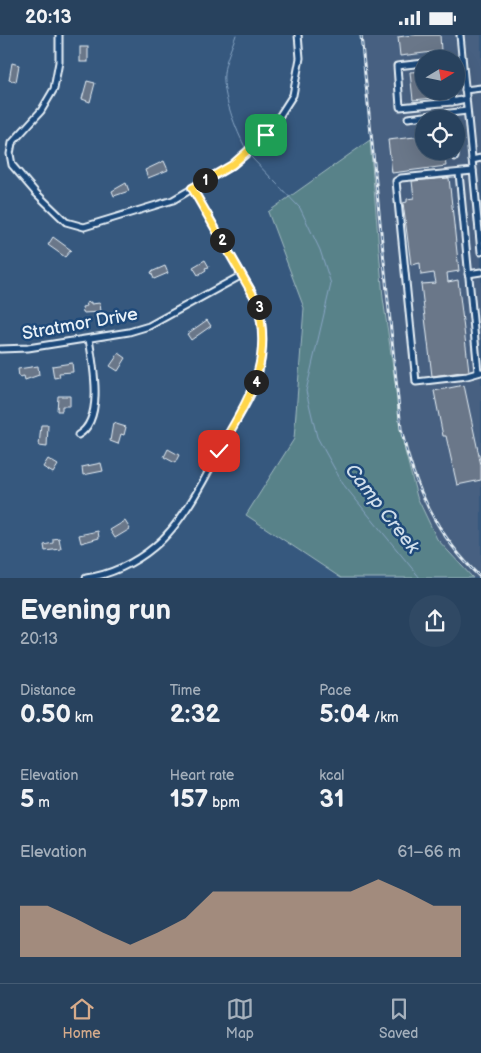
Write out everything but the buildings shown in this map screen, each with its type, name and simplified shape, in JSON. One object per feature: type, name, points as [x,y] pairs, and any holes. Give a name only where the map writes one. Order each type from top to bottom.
[{"type":"street","points":[[59,35],[59,61],[54,89],[41,111],[21,131],[10,149],[12,165],[17,172],[66,222],[77,227],[90,226],[173,200],[232,165],[256,146],[268,134],[292,95],[300,58],[298,35]]},
{"type":"street","points":[[460,35],[461,50]]},
{"type":"street","points":[[415,64],[397,66],[400,107],[466,99]]},
{"type":"street","points":[[481,88],[465,90],[479,214],[481,250]]},
{"type":"street","points":[[408,118],[415,118]]},
{"type":"street","points":[[472,160],[481,158]]},
{"type":"street","points":[[459,173],[479,372],[467,376],[416,381],[396,181],[401,178],[473,171]]},
{"type":"street","points":[[86,578],[115,571],[140,558],[168,533],[183,513],[257,380],[262,358],[262,320],[256,300],[192,188]]},
{"type":"street","points":[[468,273],[481,273]]},
{"type":"street","name":"Stratmor Drive","points":[[0,349],[28,348],[89,339],[149,326],[242,275]]},
{"type":"street","points":[[78,435],[86,428],[94,403],[94,371],[89,339]]},
{"type":"shaded area","points":[[362,35],[481,35],[481,578],[473,578],[437,539],[417,497],[405,451],[383,298]]},
{"type":"green space","points":[[370,140],[383,298],[405,451],[417,497],[437,539],[473,578],[341,578],[246,515],[294,439],[304,308],[268,212]]},
{"type":"waterway","name":"Camp Creek","points":[[236,35],[226,64],[224,82],[230,112],[246,149]]},
{"type":"waterway","name":"Camp Creek","points":[[250,156],[300,208],[320,250],[331,284],[306,391],[317,437],[343,484],[420,578]]},
{"type":"railway","points":[[361,35],[401,429],[413,471],[429,510],[452,545],[481,578]]},
{"type":"route","points":[[219,451],[257,380],[262,358],[262,320],[256,300],[192,188],[232,165],[256,146],[266,135]]}]
